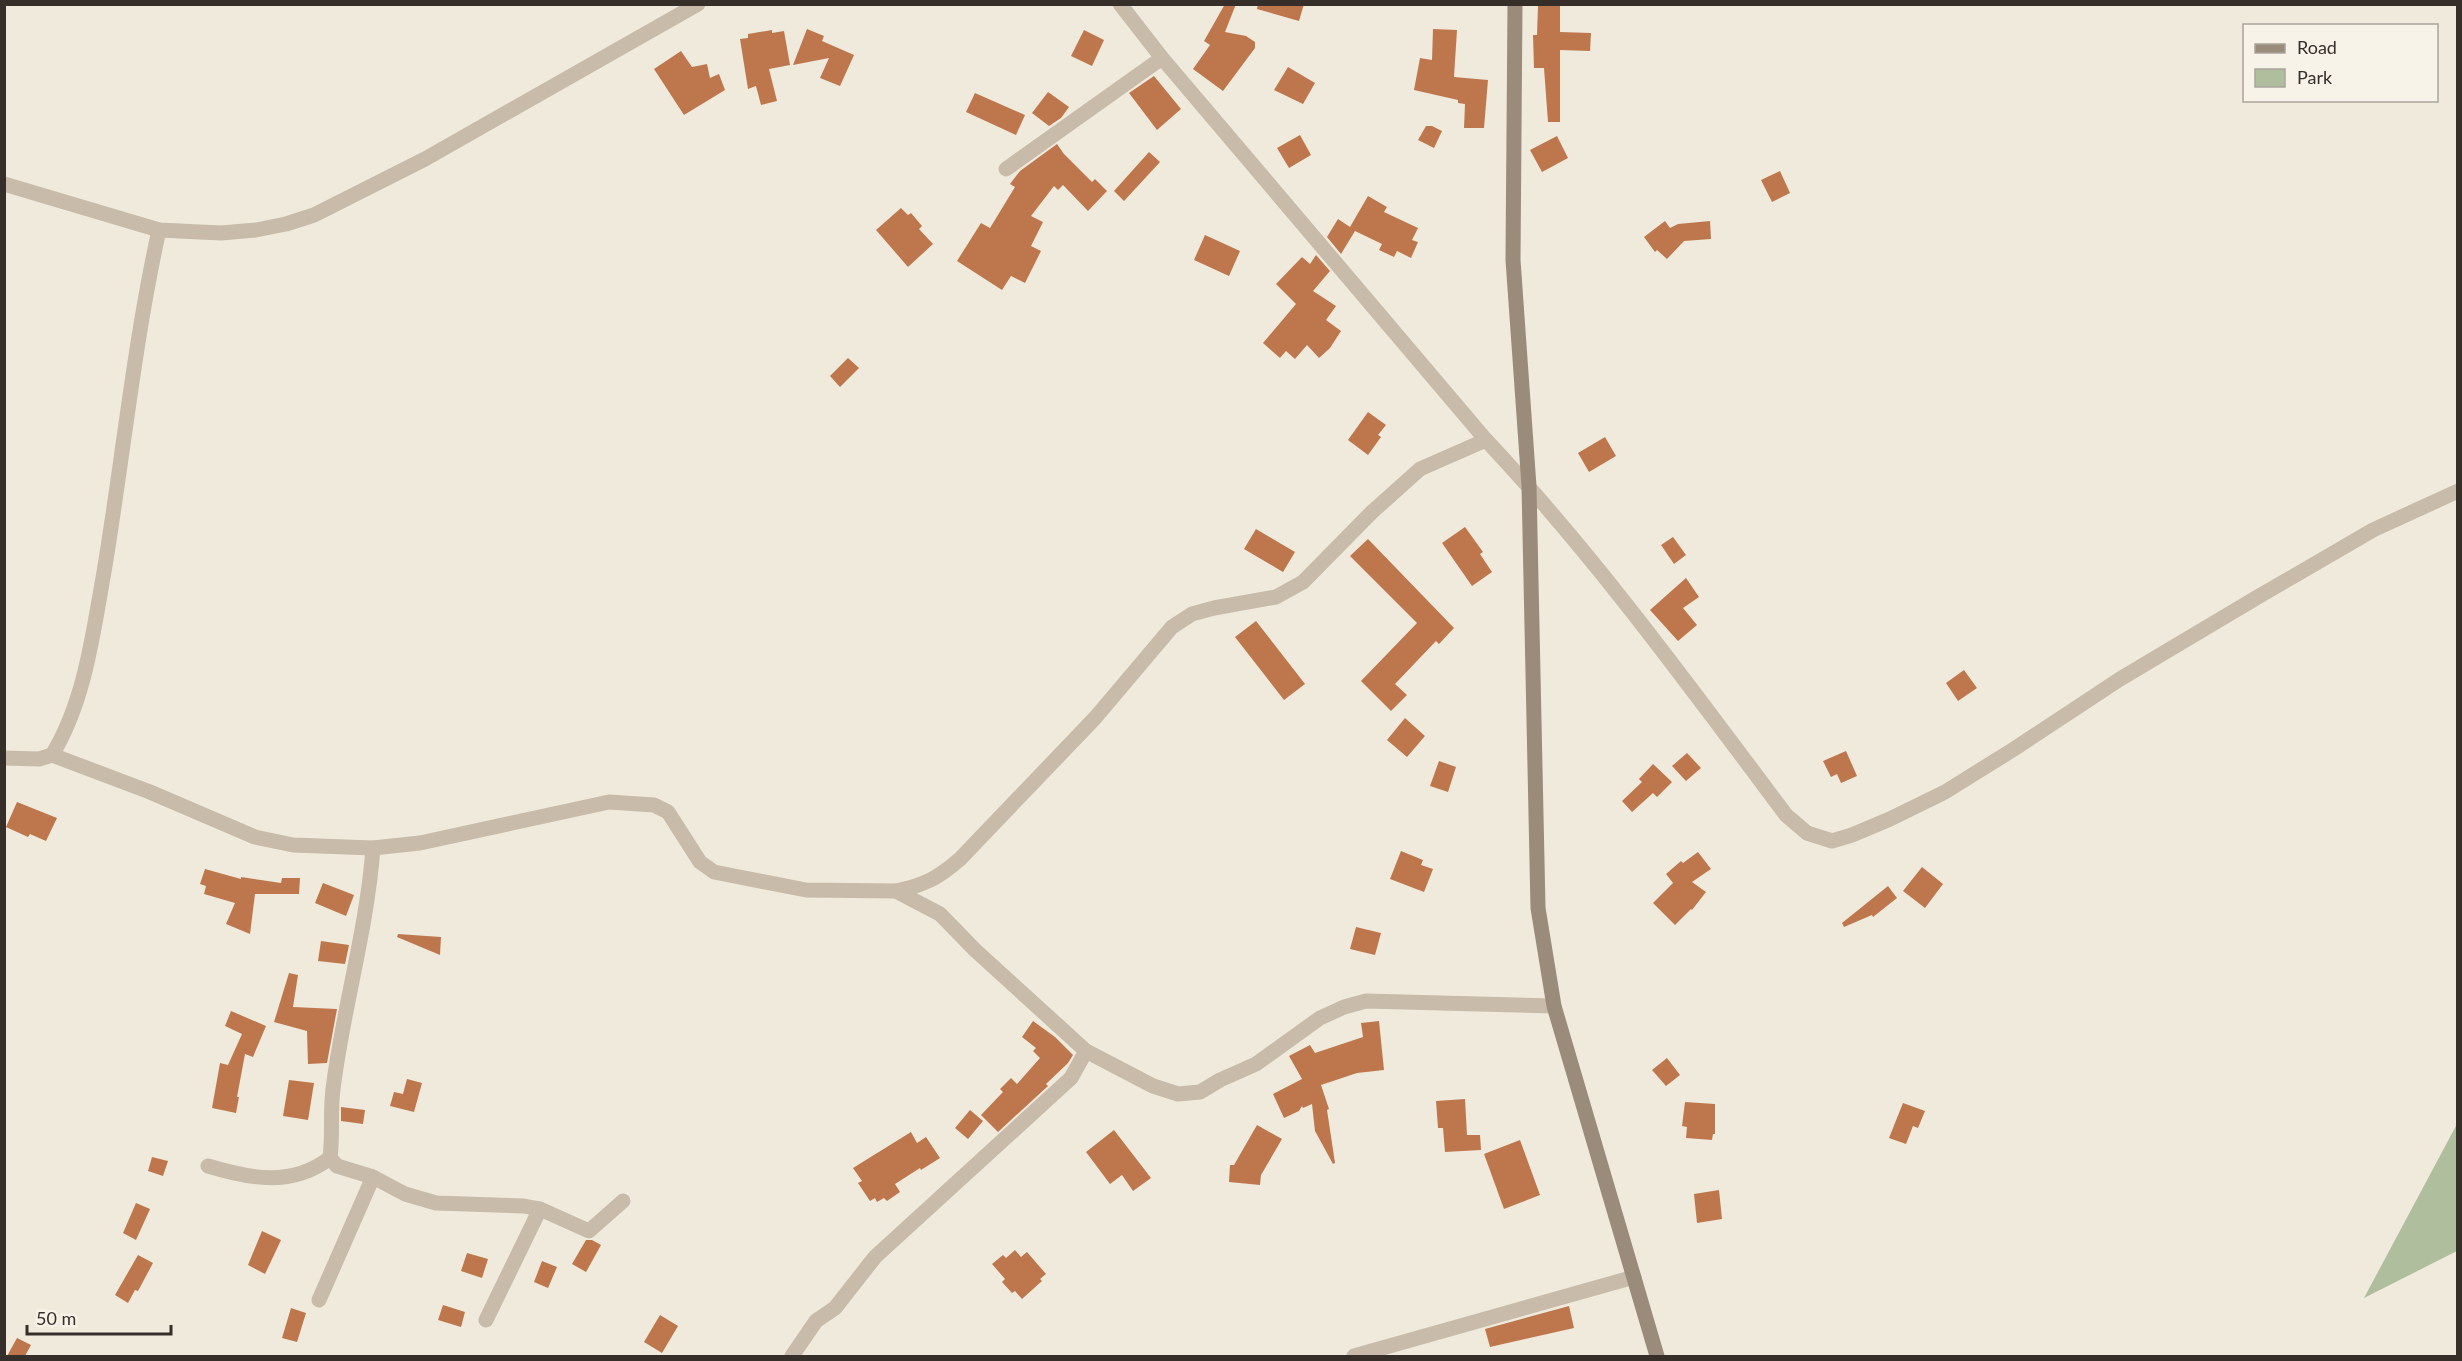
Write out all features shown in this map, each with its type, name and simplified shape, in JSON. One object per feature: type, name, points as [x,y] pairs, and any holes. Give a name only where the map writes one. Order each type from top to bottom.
[{"type":"street","points":[[4,184],[159,230],[221,232],[256,230],[286,224],[314,214],[425,159],[698,4]]},
{"type":"street","points":[[1120,4],[1162,58],[1486,440],[1529,486],[1671,661],[1786,815],[1807,833],[1832,841],[1890,819],[1945,792],[2120,679],[2256,598],[2373,530],[2457,491]]},
{"type":"street","points":[[1515,4],[1513,260],[1529,486],[1538,908],[1554,1006],[1657,1356]]},
{"type":"street","points":[[1006,169],[1162,58]]},
{"type":"street","points":[[52,755],[63,737],[92,643],[144,297],[159,230]]},
{"type":"street","points":[[6,762],[39,759],[52,755],[150,792],[255,837],[293,845],[374,848],[420,843],[609,802],[638,802],[654,805],[668,812],[700,862],[714,872],[806,890],[896,891],[923,885],[941,876],[960,859],[1095,718],[1172,627],[1192,614],[1276,597],[1303,582],[1372,512],[1420,469],[1486,440]]},
{"type":"street","points":[[374,848],[370,894],[333,1090],[330,1158],[337,1166],[373,1178],[405,1194],[436,1203],[524,1206],[540,1209],[589,1231],[623,1201]]},
{"type":"street","points":[[896,891],[940,914],[975,950],[1086,1051],[1153,1086],[1179,1094],[1200,1092],[1256,1064],[1320,1018],[1344,1006],[1366,1001],[1554,1006]]},
{"type":"street","points":[[792,1356],[816,1321],[835,1308],[875,1257],[1071,1078],[1086,1051]]},
{"type":"street","points":[[208,1166],[239,1175],[290,1178],[315,1169],[330,1158]]},
{"type":"street","points":[[319,1300],[373,1178]]},
{"type":"street","points":[[486,1320],[540,1209]]},
{"type":"street","points":[[1354,1356],[1634,1277]]},
{"type":"green space","points":[[2457,1124],[2457,1251],[2364,1298]]},
{"type":"building","points":[[1225,4],[1236,4],[1225,32],[1246,36],[1255,42],[1255,48],[1223,91],[1193,69],[1210,45],[1204,41]]},
{"type":"building","points":[[1258,4],[1304,4],[1299,21],[1257,9]]},
{"type":"building","points":[[1538,5],[1560,6],[1560,32],[1591,33],[1590,51],[1560,50],[1560,122],[1548,122],[1544,68],[1534,68],[1533,35],[1537,35]]},
{"type":"building","points":[[807,29],[824,36],[822,41],[854,55],[840,86],[820,78],[829,58],[793,65]]},
{"type":"building","points":[[1433,29],[1457,30],[1454,77],[1488,80],[1484,128],[1464,128],[1465,104],[1458,103],[1458,100],[1414,90],[1420,58],[1432,60]]},
{"type":"building","points":[[772,30],[772,33],[784,31],[790,65],[769,69],[777,101],[761,105],[756,86],[748,89],[740,39],[748,38],[748,34]]},
{"type":"building","points":[[1084,30],[1104,40],[1092,66],[1071,56]]},
{"type":"building","points":[[681,51],[692,67],[707,64],[710,78],[719,74],[725,90],[684,115],[654,69]]},
{"type":"building","points":[[1288,67],[1315,83],[1303,104],[1274,90]]},
{"type":"building","points":[[1154,76],[1181,109],[1157,130],[1129,93]]},
{"type":"building","points":[[1048,92],[1069,107],[1061,118],[1049,126],[1032,113]]},
{"type":"building","points":[[975,93],[1025,115],[1016,135],[966,112]]},
{"type":"building","points":[[1426,126],[1442,131],[1434,148],[1418,140]]},
{"type":"building","points":[[1300,135],[1311,155],[1289,168],[1277,148]]},
{"type":"building","points":[[1557,136],[1568,158],[1542,172],[1530,150]]},
{"type":"building","points":[[1057,144],[1092,182],[1095,179],[1107,191],[1088,211],[1063,185],[1058,190],[1054,186],[1031,216],[1043,222],[1031,246],[1041,251],[1025,283],[1011,276],[1002,290],[957,261],[981,223],[990,228],[1015,187],[1010,184],[1020,171]]},
{"type":"building","points":[[1149,152],[1160,162],[1124,201],[1114,191]]},
{"type":"building","points":[[1780,171],[1790,193],[1772,202],[1761,180]]},
{"type":"building","points":[[1368,196],[1387,207],[1384,212],[1418,228],[1412,240],[1418,242],[1411,258],[1397,251],[1394,257],[1379,250],[1382,244],[1355,231],[1341,254],[1327,237],[1338,219],[1350,227]]},
{"type":"building","points":[[901,208],[908,215],[911,213],[922,226],[919,229],[933,244],[908,267],[876,230]]},
{"type":"building","points":[[1665,221],[1670,228],[1678,224],[1710,221],[1711,239],[1684,241],[1667,259],[1657,250],[1655,252],[1644,237]]},
{"type":"building","points":[[1205,235],[1240,251],[1229,276],[1194,260]]},
{"type":"building","points":[[1316,255],[1330,271],[1313,291],[1336,306],[1326,320],[1341,331],[1330,348],[1319,358],[1307,345],[1295,359],[1286,351],[1280,358],[1263,343],[1296,304],[1276,284],[1302,257],[1310,264]]},
{"type":"building","points":[[848,358],[859,368],[840,387],[830,376]]},
{"type":"building","points":[[1368,412],[1386,425],[1378,435],[1381,437],[1368,455],[1348,440]]},
{"type":"building","points":[[1605,437],[1616,456],[1589,472],[1578,453]]},
{"type":"building","points":[[1465,527],[1483,552],[1480,554],[1492,572],[1472,586],[1442,543]]},
{"type":"building","points":[[1256,529],[1295,552],[1283,572],[1244,549]]},
{"type":"building","points":[[1673,537],[1686,555],[1674,564],[1661,545]]},
{"type":"building","points":[[1368,539],[1454,628],[1439,644],[1436,641],[1395,684],[1407,695],[1391,711],[1361,681],[1417,623],[1350,556]]},
{"type":"building","points":[[1686,578],[1699,597],[1683,608],[1697,625],[1678,641],[1650,610]]},
{"type":"building","points":[[1256,621],[1305,684],[1284,700],[1235,637]]},
{"type":"building","points":[[1964,670],[1977,688],[1958,701],[1946,683]]},
{"type":"building","points":[[1405,718],[1425,736],[1407,757],[1387,740]]},
{"type":"building","points":[[1846,751],[1857,776],[1841,783],[1837,774],[1831,777],[1823,761]]},
{"type":"building","points":[[1687,753],[1701,768],[1686,781],[1672,766]]},
{"type":"building","points":[[1439,761],[1456,767],[1448,792],[1430,786]]},
{"type":"building","points":[[1653,764],[1672,782],[1657,797],[1653,793],[1632,812],[1622,801],[1642,782],[1639,779]]},
{"type":"building","points":[[17,802],[57,818],[46,841],[30,834],[28,837],[6,827]]},
{"type":"building","points":[[1401,851],[1423,860],[1421,865],[1433,869],[1424,892],[1390,879]]},
{"type":"building","points":[[1698,852],[1711,869],[1692,882],[1706,892],[1692,910],[1675,925],[1653,903],[1673,883],[1666,874],[1681,861],[1683,863]]},
{"type":"building","points":[[1922,867],[1943,884],[1925,908],[1903,891]]},
{"type":"building","points":[[205,869],[241,879],[241,877],[281,883],[282,878],[300,878],[299,894],[255,894],[250,934],[226,924],[235,903],[204,894],[206,886],[200,884]]},
{"type":"building","points":[[323,883],[354,895],[346,916],[315,903]]},
{"type":"building","points":[[1888,886],[1897,898],[1873,917],[1872,915],[1844,927],[1842,923]]},
{"type":"building","points":[[1356,927],[1381,933],[1375,955],[1350,949]]},
{"type":"building","points":[[398,934],[441,937],[440,955],[397,937]]},
{"type":"building","points":[[321,941],[349,945],[345,964],[318,961]]},
{"type":"building","points":[[289,973],[298,975],[293,1007],[337,1009],[327,1063],[308,1064],[307,1031],[274,1022]]},
{"type":"building","points":[[231,1011],[266,1026],[253,1057],[245,1054],[236,1113],[212,1108],[220,1063],[228,1065],[242,1034],[225,1026]]},
{"type":"building","points":[[1033,1021],[1055,1037],[1073,1055],[1046,1084],[1048,1086],[998,1132],[981,1115],[1003,1092],[1000,1089],[1011,1078],[1017,1084],[1040,1058],[1033,1051],[1036,1048],[1022,1037]]},
{"type":"building","points":[[1379,1021],[1384,1070],[1357,1073],[1321,1085],[1329,1109],[1327,1110],[1335,1163],[1333,1164],[1315,1131],[1312,1104],[1303,1108],[1302,1106],[1299,1111],[1284,1118],[1273,1094],[1302,1079],[1289,1056],[1310,1045],[1315,1053],[1363,1037],[1361,1023]]},
{"type":"building","points":[[1667,1058],[1680,1075],[1666,1086],[1652,1070]]},
{"type":"building","points":[[407,1079],[422,1083],[414,1112],[390,1106],[394,1092],[403,1094]]},
{"type":"building","points":[[289,1080],[314,1083],[308,1120],[283,1116]]},
{"type":"building","points":[[1465,1099],[1467,1135],[1480,1135],[1481,1150],[1445,1152],[1443,1128],[1438,1128],[1436,1101]]},
{"type":"building","points":[[1685,1102],[1715,1104],[1715,1134],[1712,1140],[1686,1138],[1687,1127],[1682,1126]]},
{"type":"building","points":[[1903,1103],[1925,1111],[1918,1128],[1913,1126],[1906,1144],[1889,1138]]},
{"type":"building","points":[[341,1107],[365,1110],[363,1124],[341,1121]]},
{"type":"building","points":[[970,1110],[983,1121],[968,1139],[955,1128]]},
{"type":"building","points":[[1257,1125],[1282,1139],[1261,1175],[1260,1185],[1229,1182],[1230,1165],[1234,1165]]},
{"type":"building","points":[[1114,1130],[1151,1178],[1133,1191],[1122,1175],[1110,1184],[1086,1152]]},
{"type":"building","points":[[911,1132],[917,1143],[926,1137],[940,1158],[895,1184],[900,1192],[887,1201],[884,1198],[877,1202],[875,1198],[870,1201],[858,1183],[862,1181],[853,1168]]},
{"type":"building","points":[[1520,1140],[1540,1195],[1504,1209],[1484,1154]]},
{"type":"building","points":[[152,1157],[168,1161],[163,1176],[148,1171]]},
{"type":"building","points":[[1719,1190],[1722,1219],[1697,1223],[1694,1194]]},
{"type":"building","points":[[136,1203],[150,1209],[136,1240],[123,1233]]},
{"type":"building","points":[[262,1231],[281,1240],[265,1274],[248,1265]]},
{"type":"building","points":[[586,1240],[592,1240],[601,1245],[586,1272],[572,1264]]},
{"type":"building","points":[[1015,1250],[1021,1257],[1027,1252],[1046,1274],[1040,1279],[1042,1281],[1022,1299],[1015,1291],[1012,1293],[1002,1282],[1005,1279],[992,1264],[1003,1255],[1006,1258]]},
{"type":"building","points":[[467,1253],[488,1259],[482,1278],[461,1271]]},
{"type":"building","points":[[138,1255],[153,1263],[138,1291],[135,1290],[128,1303],[115,1295]]},
{"type":"building","points":[[542,1261],[557,1267],[548,1288],[534,1282]]},
{"type":"building","points":[[443,1305],[465,1312],[461,1327],[438,1320]]},
{"type":"building","points":[[1569,1306],[1574,1328],[1490,1347],[1485,1329]]},
{"type":"building","points":[[291,1308],[306,1313],[297,1342],[282,1338]]},
{"type":"building","points":[[660,1315],[678,1326],[662,1353],[644,1342]]},
{"type":"building","points":[[17,1338],[31,1345],[25,1356],[7,1356]]}]
